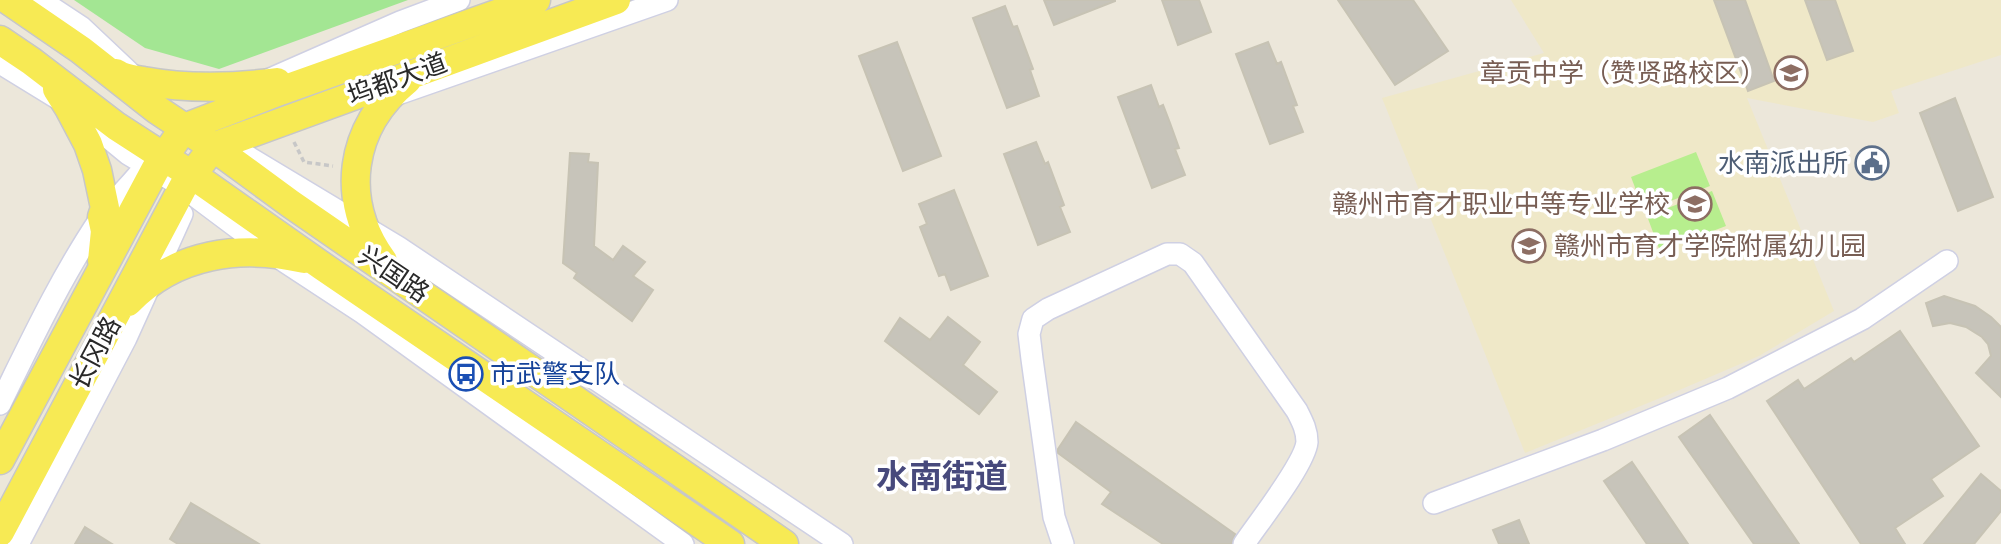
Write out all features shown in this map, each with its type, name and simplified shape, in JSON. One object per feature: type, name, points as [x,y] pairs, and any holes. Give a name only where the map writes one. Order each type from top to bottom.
[{"type":"main road","name":"兴国路","points":[[8,0],[81,50],[156,109],[186,122],[223,148],[291,204],[784,544]]},
{"type":"main road","name":"坞都大道","points":[[186,122],[536,0]]},
{"type":"main road","name":"坞都大道","points":[[223,148],[421,70],[616,0]]},
{"type":"main road","name":"兴国路","points":[[0,40],[32,61],[116,126],[155,160],[322,266],[730,544]]},
{"type":"main road","points":[[81,50],[122,77],[218,86],[260,84],[315,75],[378,56]]},
{"type":"main road","points":[[32,61],[67,104],[95,163],[105,208],[102,217],[105,231],[99,277]]},
{"type":"main road","points":[[394,274],[372,246],[363,227],[356,196],[357,159],[369,123],[387,97],[421,70]]},
{"type":"main road","points":[[155,160],[186,122]]},
{"type":"main road","points":[[191,184],[223,148]]},
{"type":"main road","name":"长冈路","points":[[0,460],[99,277],[155,160]]},
{"type":"main road","name":"长冈路","points":[[0,532],[116,314],[191,184]]},
{"type":"main road","points":[[116,314],[153,282],[188,263],[209,256],[247,251],[270,252],[322,266]]},
{"type":"street","points":[[40,0],[81,27],[186,122],[260,84],[400,22],[459,0]]},
{"type":"street","points":[[223,148],[387,97],[667,0]]},
{"type":"street","points":[[0,63],[67,104],[128,154],[155,160]]},
{"type":"street","points":[[223,148],[398,247],[842,544]]},
{"type":"street","points":[[0,404],[57,291],[102,217],[155,160]]},
{"type":"street","points":[[18,544],[153,282],[191,184],[270,252],[374,321],[683,544]]},
{"type":"street","points":[[1063,544],[1054,517],[1032,359],[1029,334],[1034,319],[1048,309],[1167,254],[1180,254],[1193,262],[1297,411],[1306,429],[1307,444],[1289,479],[1244,544]]},
{"type":"street","points":[[1434,503],[1603,440],[1728,388],[1863,320],[1947,261]]},
{"type":"shaded area","points":[[1511,0],[2001,0],[2001,55],[1891,91],[1899,113],[1873,122],[1747,98],[1834,311],[1759,356],[1525,453],[1382,98],[1544,53]]},
{"type":"green space","points":[[74,0],[408,0],[219,69],[145,48]]},
{"type":"green space","points":[[1696,152],[1710,186],[1644,211],[1631,177]]},
{"type":"green space","points":[[1712,191],[1726,226],[1660,251],[1647,216]]},
{"type":"building","points":[[1044,0],[1115,0],[1115,1],[1054,25]]},
{"type":"building","points":[[1162,0],[1199,0],[1211,32],[1178,45]]},
{"type":"building","points":[[1338,0],[1413,0],[1448,51],[1395,85]]},
{"type":"building","points":[[1714,0],[1745,0],[1774,81],[1748,91]]},
{"type":"building","points":[[1805,0],[1835,0],[1853,51],[1827,60]]},
{"type":"building","points":[[1005,6],[1013,27],[1017,26],[1033,69],[1030,70],[1039,96],[1007,108],[973,18]]},
{"type":"building","points":[[897,42],[941,156],[903,171],[859,56]]},
{"type":"building","points":[[1268,42],[1277,64],[1281,62],[1297,105],[1293,106],[1303,132],[1270,144],[1236,54]]},
{"type":"building","points":[[1151,85],[1159,107],[1163,105],[1170,123],[1179,148],[1175,149],[1185,175],[1152,188],[1118,97]]},
{"type":"building","points":[[1955,98],[1993,197],[1958,211],[1920,113]]},
{"type":"building","points":[[1036,142],[1045,164],[1048,162],[1064,205],[1060,207],[1070,232],[1038,245],[1004,154]]},
{"type":"building","points":[[570,153],[589,154],[588,162],[598,163],[594,246],[613,260],[623,246],[645,262],[633,276],[653,290],[632,321],[574,278],[577,273],[563,263]]},
{"type":"building","points":[[954,190],[988,276],[951,290],[945,274],[939,276],[920,227],[927,224],[919,204]]},
{"type":"building","points":[[1944,296],[1975,306],[2001,327],[2001,397],[1976,373],[1991,356],[1988,344],[1982,337],[1966,327],[1950,323],[1933,326],[1926,303]]},
{"type":"building","points":[[948,317],[980,342],[963,365],[997,392],[979,414],[885,341],[900,318],[930,340]]},
{"type":"building","points":[[1900,331],[1979,446],[1931,479],[1943,496],[1895,528],[1905,544],[1861,544],[1767,401],[1798,380],[1804,389],[1851,358],[1854,362]]},
{"type":"building","points":[[1710,415],[1799,544],[1754,544],[1679,437]]},
{"type":"building","points":[[1076,422],[1235,534],[1231,544],[1163,544],[1102,504],[1111,492],[1058,453]]},
{"type":"building","points":[[1632,462],[1688,544],[1647,544],[1604,481]]},
{"type":"building","points":[[1981,474],[2001,491],[2001,511],[1974,544],[1924,544]]},
{"type":"building","points":[[191,503],[259,544],[178,544],[170,539]]},
{"type":"building","points":[[1519,520],[1529,544],[1499,544],[1493,530]]},
{"type":"building","points":[[85,527],[112,544],[75,544]]},
{"type":"place","name":"章贡中学（赞贤路校区）","points":[[1791,73]]},
{"type":"place","name":"水南派出所","points":[[1872,163]]},
{"type":"place","name":"赣州市育才职业中等专业学校","points":[[1695,204]]},
{"type":"place","name":"赣州市育才学院附属幼儿园","points":[[1529,246]]},
{"type":"place","name":"市武警支队","points":[[466,374]]},
{"type":"district","name":"水南街道","points":[[942,477]]}]
